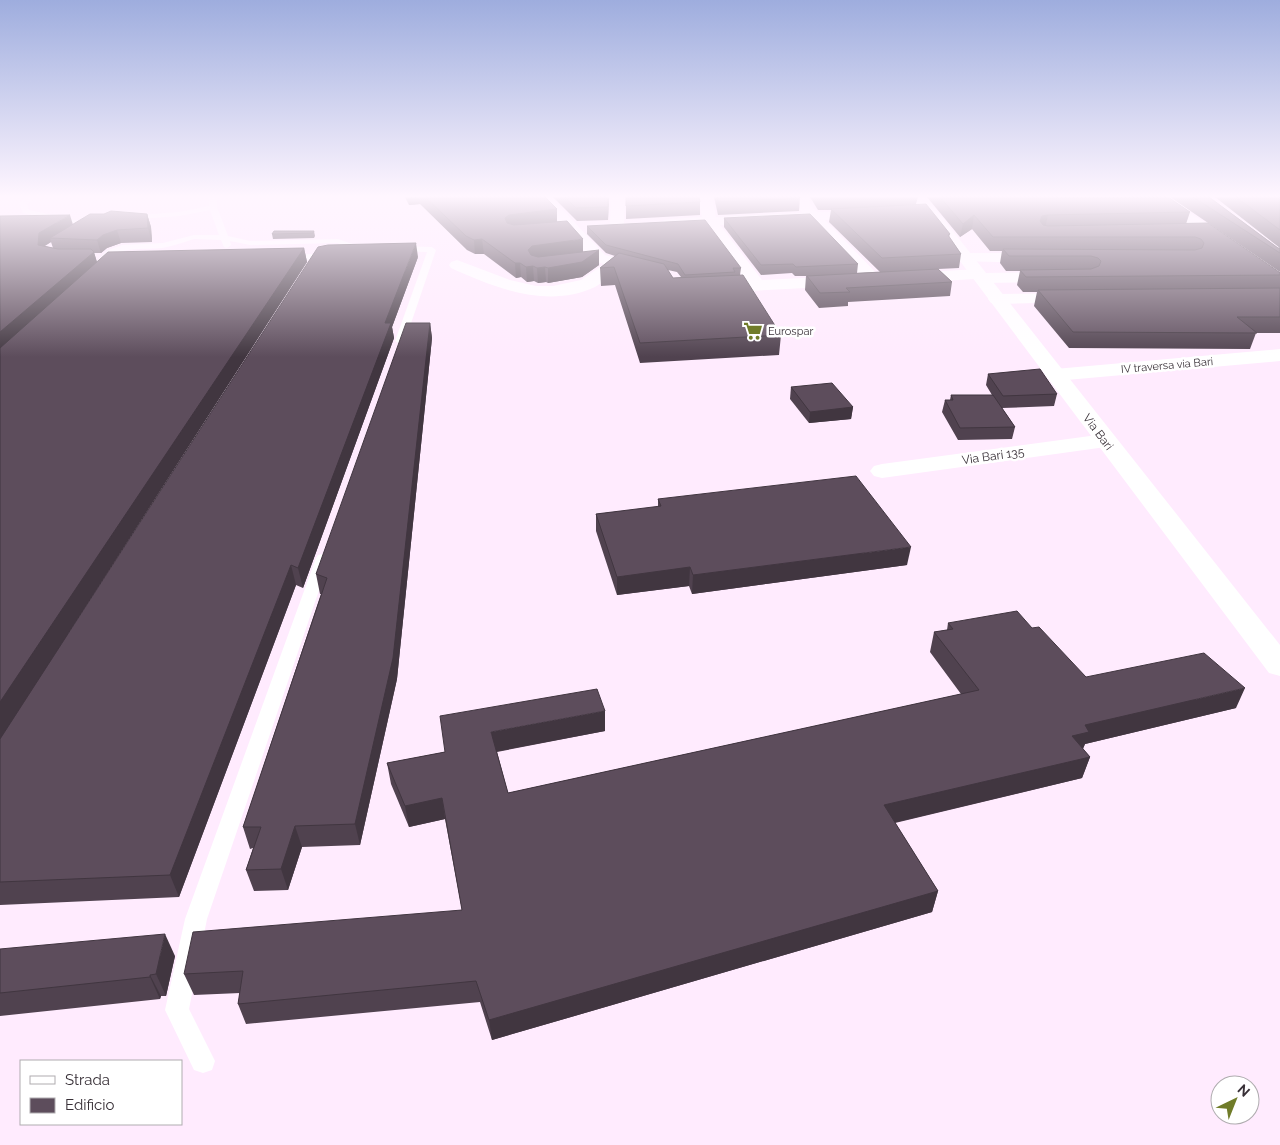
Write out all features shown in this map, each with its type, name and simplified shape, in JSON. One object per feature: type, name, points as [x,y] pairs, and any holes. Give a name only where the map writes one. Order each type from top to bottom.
[{"type":"street","points":[[592,250],[599,258],[615,264],[662,275]]},
{"type":"street","points":[[731,250],[758,286]]},
{"type":"street","points":[[846,250],[875,280]]},
{"type":"street","name":"Via Bari","points":[[958,250],[975,270],[1280,666]]},
{"type":"street","points":[[1235,250],[1277,287]]},
{"type":"street","points":[[1241,255],[1267,255]]},
{"type":"street","points":[[582,260],[599,258]]},
{"type":"street","points":[[696,289],[875,280],[975,270],[1052,258]]},
{"type":"street","points":[[457,265],[508,286],[539,291],[565,289],[588,284],[615,264]]},
{"type":"street","points":[[975,270],[1076,277]]},
{"type":"street","points":[[997,299],[1085,298]]},
{"type":"street","name":"IV traversa via Bari","points":[[1055,376],[1280,355]]},
{"type":"street","name":"Via Bari 135","points":[[882,471],[1105,441]]},
{"type":"lane","points":[[95,275],[111,252],[115,250]]},
{"type":"lane","points":[[106,259],[195,250]]},
{"type":"lane","points":[[305,274],[322,250]]},
{"type":"lane","points":[[106,259],[316,257],[349,250]]},
{"type":"lane","points":[[395,354],[432,250]]},
{"type":"lane","points":[[203,1061],[177,1010],[196,919],[329,542]]},
{"type":"building","points":[[0,250],[92,250],[94,252],[0,332]]},
{"type":"building","points":[[302,250],[0,702],[0,348],[108,252]]},
{"type":"building","points":[[316,250],[413,250],[385,323],[391,323],[298,568],[291,565],[170,875],[0,882],[0,739]]},
{"type":"building","points":[[498,250],[528,250],[531,255],[538,257],[598,250],[582,262],[548,268],[526,267],[520,263],[515,263]]},
{"type":"building","points":[[627,250],[728,250],[741,268],[733,268],[735,272],[685,275],[678,264]]},
{"type":"building","points":[[750,250],[845,250],[858,264],[796,267],[793,264],[761,265]]},
{"type":"building","points":[[874,250],[959,250],[961,254],[882,258]]},
{"type":"building","points":[[1004,250],[1248,250],[1279,272],[1280,275],[1026,277],[1020,270],[1091,269],[1099,266],[1101,261],[1091,256],[1009,256]]},
{"type":"building","points":[[619,253],[664,264],[673,278],[743,275],[781,335],[640,343],[614,267],[600,268]]},
{"type":"building","points":[[938,269],[952,282],[846,288],[850,292],[820,293],[807,276]]},
{"type":"building","points":[[1280,288],[1280,317],[1237,317],[1257,333],[1073,332],[1038,290]]},
{"type":"building","points":[[406,323],[430,323],[393,658],[355,824],[295,826],[281,869],[246,870],[261,827],[243,827],[327,578],[316,574]]},
{"type":"building","points":[[1040,369],[1057,394],[1003,396],[988,374]]},
{"type":"building","points":[[832,383],[853,407],[810,412],[791,387]]},
{"type":"building","points":[[951,395],[993,395],[1015,427],[960,428],[945,400],[953,400]]},
{"type":"building","points":[[856,476],[911,547],[693,575],[690,567],[617,577],[596,514],[661,506],[658,499]]},
{"type":"building","points":[[1017,611],[1032,628],[1039,627],[1086,677],[1204,653],[1245,688],[1085,725],[1089,732],[1072,736],[1090,757],[884,805],[938,891],[489,1020],[476,981],[238,1004],[243,971],[184,974],[193,932],[462,910],[442,798],[405,806],[387,763],[445,752],[440,716],[597,689],[605,711],[491,732],[508,793],[979,690],[934,632],[953,629],[948,623]]},
{"type":"building","points":[[165,934],[156,974],[150,975],[150,977],[0,993],[0,949]]},
{"type":"place","name":"Eurospar","points":[[753,331]]}]
